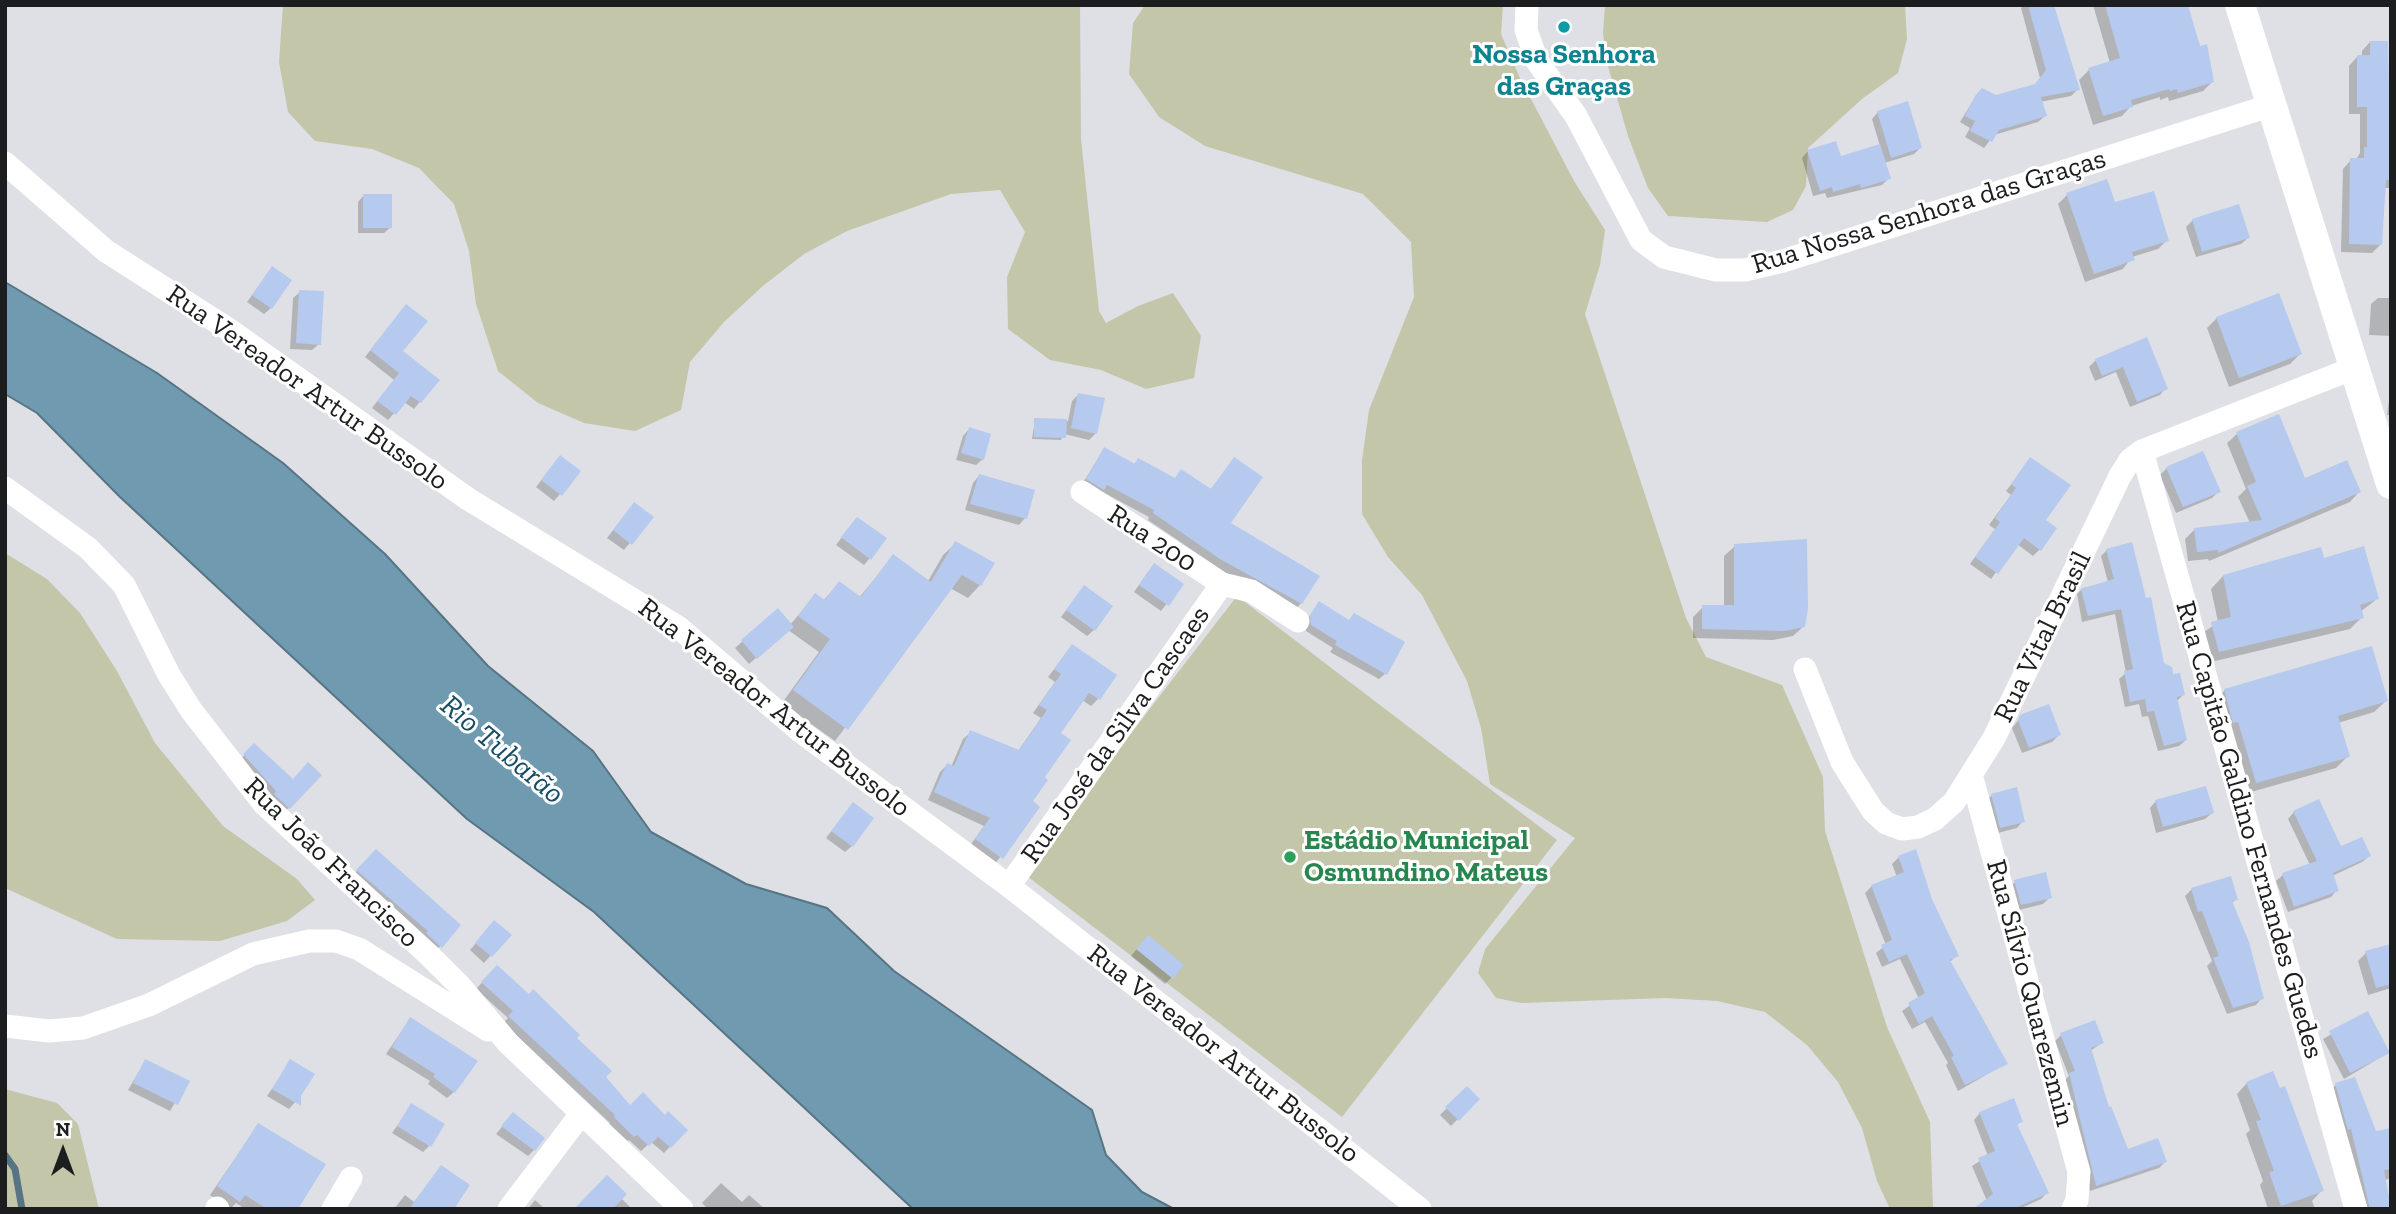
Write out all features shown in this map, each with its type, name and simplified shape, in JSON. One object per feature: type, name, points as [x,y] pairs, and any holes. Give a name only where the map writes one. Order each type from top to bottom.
[{"type":"street","name":"Rua Nossa Senhora das Graças","points":[[1527,5],[1527,30],[1537,61],[1576,116],[1641,240],[1664,257],[1716,270],[1745,270],[1783,261],[2272,105]]},
{"type":"street","points":[[2240,5],[2391,484]]},
{"type":"street","name":"Rua Vereador Artur Bussolo","points":[[5,163],[70,223],[123,263],[228,328],[468,499],[678,627],[800,731],[1009,886],[1420,1209]]},
{"type":"street","name":"Rua Vital Brasil","points":[[1805,669],[1842,762],[1858,791],[1886,823],[1902,829],[1917,827],[1935,819],[1954,802],[1972,778],[2017,693],[2120,476],[2141,452],[2354,368]]},
{"type":"street","name":"Rua Capitão Galdino Fernandes Guedes","points":[[2141,452],[2356,1209]]},
{"type":"street","name":"Rua João Francisco","points":[[5,488],[88,548],[109,567],[136,606],[169,675],[236,773],[283,824],[453,979],[508,1043]]},
{"type":"street","name":"Rua 200","points":[[1082,492],[1222,584],[1251,591],[1298,621]]},
{"type":"street","name":"Rua José da Silva Cascaes","points":[[1009,886],[1222,584]]},
{"type":"street","name":"Rua Sílvio Quarezemin","points":[[1972,778],[2079,1172],[2077,1200],[2073,1209]]},
{"type":"street","points":[[5,1026],[49,1031],[83,1028],[149,1005],[253,954],[309,941],[336,941],[359,949],[389,966],[508,1043],[682,1209]]},
{"type":"street","points":[[509,1209],[582,1114]]},
{"type":"street","points":[[333,1209],[351,1178]]},
{"type":"green space","points":[[283,5],[1080,5],[1081,139],[1099,311],[1106,323],[1138,306],[1173,293],[1201,336],[1194,378],[1146,389],[1101,370],[1050,360],[1008,329],[1007,277],[1025,232],[1000,190],[951,194],[847,231],[804,254],[764,285],[724,322],[690,362],[681,410],[635,431],[584,423],[538,403],[498,371],[476,304],[469,251],[454,204],[419,168],[372,149],[315,141],[288,112],[279,62]]},
{"type":"green space","points":[[1145,5],[1503,5],[1501,34],[1520,78],[1574,181],[1605,230],[1600,265],[1585,314],[1686,618],[1706,657],[1782,685],[1823,777],[1825,831],[1887,1027],[1930,1122],[1933,1209],[1890,1209],[1877,1181],[1862,1128],[1838,1082],[1807,1045],[1765,1012],[1717,1001],[1666,998],[1521,1003],[1496,998],[1478,973],[1485,949],[1575,838],[1490,784],[1481,728],[1467,681],[1422,595],[1388,557],[1362,514],[1362,460],[1369,410],[1414,297],[1411,242],[1363,194],[1205,146],[1159,117],[1129,74],[1133,23]]},
{"type":"green space","points":[[1605,5],[1905,5],[1907,39],[1898,73],[1862,99],[1808,148],[1806,186],[1793,210],[1767,222],[1668,216],[1648,188],[1628,136],[1608,66],[1603,34]]},
{"type":"green space","points":[[5,553],[47,579],[80,613],[117,671],[155,743],[223,826],[297,879],[315,900],[287,921],[220,941],[117,939],[5,888]]},
{"type":"green space","name":"Estádio Municipal Osmundino Mateus","points":[[1237,596],[1557,840],[1342,1117],[1023,873]]},
{"type":"green space","points":[[5,1089],[57,1103],[78,1124],[99,1209],[5,1209]]},
{"type":"water","name":"Rio Tubarão","points":[[5,282],[157,373],[283,463],[385,554],[488,666],[593,751],[651,832],[746,884],[827,908],[894,971],[1092,1110],[1106,1155],[1142,1192],[1174,1209],[913,1209],[594,912],[467,819],[120,497],[37,413],[5,394]]},
{"type":"building","points":[[2028,5],[2054,5],[2080,90],[2041,97],[2047,116],[1999,130],[1992,142],[1970,131],[1975,121],[1965,116],[1975,96],[1982,88],[1996,95],[2035,84],[2046,70]]},
{"type":"building","points":[[2105,5],[2188,5],[2200,46],[2207,44],[2214,82],[2178,93],[2177,89],[2169,89],[2131,100],[2133,107],[2103,116],[2088,68],[2120,58]]},
{"type":"building","points":[[2370,41],[2388,41],[2391,180],[2386,180],[2382,245],[2349,244],[2350,158],[2364,158],[2364,147],[2367,147],[2367,107],[2357,107],[2357,55],[2370,55]]},
{"type":"building","points":[[1908,101],[1922,148],[1891,158],[1877,111]]},
{"type":"building","points":[[1836,141],[1841,156],[1880,144],[1891,179],[1861,188],[1860,184],[1833,192],[1832,187],[1820,191],[1807,150]]},
{"type":"building","points":[[2107,179],[2115,202],[2154,191],[2169,241],[2132,252],[2135,260],[2094,274],[2066,193]]},
{"type":"building","points":[[363,194],[392,194],[392,228],[363,228]]},
{"type":"building","points":[[2239,204],[2250,238],[2202,252],[2192,219]]},
{"type":"building","points":[[272,266],[292,280],[272,309],[252,295]]},
{"type":"building","points":[[299,290],[324,291],[321,345],[296,343]]},
{"type":"building","points":[[2279,293],[2302,354],[2239,378],[2216,317]]},
{"type":"building","points":[[406,304],[428,321],[403,351],[440,380],[421,403],[411,396],[396,415],[377,401],[399,373],[370,350]]},
{"type":"building","points":[[2147,337],[2168,389],[2137,402],[2123,367],[2102,376],[2095,359]]},
{"type":"building","points":[[1078,393],[1105,398],[1097,434],[1071,428]]},
{"type":"building","points":[[2279,414],[2305,478],[2347,460],[2361,492],[2218,553],[2218,550],[2197,552],[2194,528],[2262,520],[2247,486],[2256,482],[2236,432]]},
{"type":"building","points":[[1034,418],[1067,419],[1066,438],[1034,437]]},
{"type":"building","points":[[969,427],[991,434],[984,460],[961,453]]},
{"type":"building","points":[[1104,447],[1135,464],[1138,458],[1175,478],[1181,469],[1211,489],[1234,457],[1263,477],[1231,523],[1320,576],[1302,604],[1220,559],[1153,513],[1154,510],[1107,485],[1104,490],[1086,479]]},
{"type":"building","points":[[2203,451],[2221,492],[2183,507],[2166,467]]},
{"type":"building","points":[[560,455],[581,471],[562,496],[541,480]]},
{"type":"building","points":[[2030,457],[2071,485],[2046,520],[2057,528],[2041,551],[2024,538],[1998,574],[1975,557],[2000,522],[1995,518],[2016,488],[2011,484]]},
{"type":"building","points":[[979,474],[1035,490],[1027,519],[970,504]]},
{"type":"building","points":[[634,502],[654,517],[632,545],[613,530]]},
{"type":"building","points":[[857,517],[887,538],[871,560],[841,537]]},
{"type":"building","points":[[1807,539],[1808,609],[1805,627],[1784,631],[1702,629],[1702,605],[1734,605],[1734,544]]},
{"type":"building","points":[[955,541],[995,563],[981,586],[962,575],[848,730],[793,690],[830,639],[798,616],[815,593],[825,600],[839,581],[861,597],[893,554],[931,582]]},
{"type":"building","points":[[2132,542],[2146,598],[2151,597],[2164,663],[2172,667],[2173,674],[2180,673],[2185,695],[2177,697],[2187,740],[2164,746],[2154,711],[2147,712],[2145,699],[2130,702],[2124,671],[2133,669],[2121,609],[2088,616],[2081,589],[2114,579],[2106,549]]},
{"type":"building","points":[[2364,546],[2379,599],[2360,605],[2364,618],[2219,652],[2211,622],[2231,617],[2223,575],[2321,547],[2324,558]]},
{"type":"building","points":[[1154,563],[1184,584],[1169,606],[1139,585]]},
{"type":"building","points":[[1084,585],[1113,606],[1095,631],[1066,610]]},
{"type":"building","points":[[1319,601],[1349,620],[1354,613],[1405,642],[1387,675],[1335,645],[1337,641],[1311,625],[1310,615]]},
{"type":"building","points":[[778,608],[794,627],[757,659],[741,640]]},
{"type":"building","points":[[1072,644],[1117,675],[1100,700],[1089,693],[1061,733],[1071,740],[1045,777],[1048,780],[1033,801],[1040,807],[1003,859],[975,839],[990,818],[934,792],[947,763],[954,766],[970,730],[1019,750],[1047,710],[1039,705],[1061,674],[1054,669]]},
{"type":"building","points":[[2372,646],[2388,701],[2338,716],[2350,757],[2256,783],[2238,722],[2233,723],[2224,689]]},
{"type":"building","points":[[2049,704],[2061,735],[2029,748],[2018,720],[2020,715]]},
{"type":"building","points":[[254,743],[293,779],[308,762],[322,775],[290,809],[274,794],[276,791],[243,754]]},
{"type":"building","points":[[2206,786],[2214,813],[2163,827],[2155,800]]},
{"type":"building","points":[[2017,787],[2025,822],[2000,828],[1991,794]]},
{"type":"building","points":[[2319,799],[2341,846],[2362,837],[2371,856],[2333,873],[2339,891],[2294,907],[2282,873],[2317,861],[2293,811]]},
{"type":"building","points":[[853,802],[874,818],[853,847],[831,831]]},
{"type":"building","points":[[376,849],[461,925],[442,948],[426,933],[428,931],[356,870]]},
{"type":"building","points":[[1916,849],[1932,899],[1959,956],[1950,960],[2008,1064],[1965,1085],[1951,1057],[1954,1056],[1932,1016],[1919,1024],[1908,1003],[1925,993],[1907,954],[1889,962],[1881,945],[1892,940],[1871,885],[1904,872],[1898,856]]},
{"type":"building","points":[[2046,872],[2052,898],[2021,905],[2014,880]]},
{"type":"building","points":[[2231,876],[2238,900],[2232,901],[2249,942],[2264,999],[2233,1008],[2213,958],[2219,956],[2202,911],[2198,912],[2191,888]]},
{"type":"building","points":[[494,920],[512,935],[492,957],[475,943]]},
{"type":"building","points":[[1148,935],[1184,965],[1173,979],[1136,949]]},
{"type":"building","points":[[2391,944],[2391,984],[2376,988],[2365,951]]},
{"type":"building","points":[[497,965],[529,994],[533,989],[580,1035],[577,1038],[612,1071],[606,1077],[630,1105],[643,1092],[665,1115],[668,1111],[688,1130],[671,1148],[656,1135],[658,1137],[649,1146],[637,1135],[634,1137],[615,1115],[508,1016],[513,1011],[481,982]]},
{"type":"building","points":[[2368,1011],[2390,1053],[2350,1073],[2329,1031]]},
{"type":"building","points":[[410,1017],[478,1061],[455,1093],[433,1077],[435,1074],[392,1047]]},
{"type":"building","points":[[2095,1020],[2104,1043],[2091,1048],[2109,1107],[2111,1106],[2128,1149],[2158,1138],[2167,1162],[2096,1186],[2069,1073],[2075,1071],[2060,1033]]},
{"type":"building","points":[[145,1059],[190,1081],[178,1105],[133,1083]]},
{"type":"building","points":[[290,1059],[315,1074],[301,1096],[301,1106],[272,1089]]},
{"type":"building","points":[[2273,1071],[2280,1088],[2285,1086],[2324,1191],[2281,1206],[2269,1172],[2274,1171],[2256,1121],[2261,1120],[2246,1082]]},
{"type":"building","points":[[2355,1077],[2376,1131],[2391,1128],[2391,1169],[2384,1170],[2391,1209],[2370,1209],[2351,1129],[2348,1130],[2335,1083]]},
{"type":"building","points":[[1467,1086],[1480,1099],[1459,1121],[1445,1107]]},
{"type":"building","points":[[2014,1098],[2023,1122],[2017,1124],[2049,1193],[2013,1209],[1973,1209],[1993,1194],[1978,1158],[1995,1151],[1979,1112]]},
{"type":"building","points":[[411,1103],[445,1124],[431,1147],[397,1126]]},
{"type":"building","points":[[513,1112],[545,1138],[535,1151],[501,1126]]},
{"type":"building","points":[[258,1123],[326,1164],[298,1209],[267,1209],[245,1195],[240,1202],[217,1186]]},
{"type":"building","points":[[441,1165],[470,1185],[454,1209],[409,1209]]},
{"type":"building","points":[[607,1175],[627,1194],[613,1209],[574,1209]]},
{"type":"waterway","points":[[5,1155],[15,1169],[22,1209]]},
{"type":"place","name":"Nossa Senhora das Graças","points":[[1564,27]]},
{"type":"place","name":"Estádio Municipal Osmundino Mateus","points":[[1290,857]]}]
